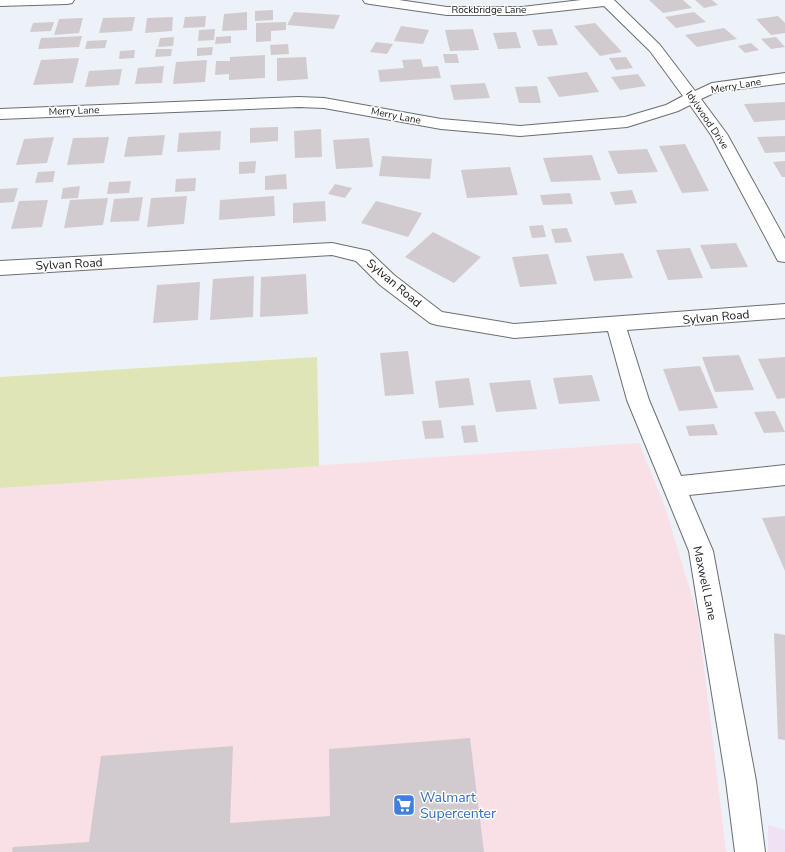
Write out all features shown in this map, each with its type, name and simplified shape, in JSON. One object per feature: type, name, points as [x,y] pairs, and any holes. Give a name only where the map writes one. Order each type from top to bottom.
[{"type":"street","points":[[0,2],[67,0]]},
{"type":"street","name":"Rockbridge Lane","points":[[370,0],[447,11],[515,11],[607,0]]},
{"type":"street","name":"Idylwood Drive","points":[[607,0],[655,48],[719,134],[785,256]]},
{"type":"street","name":"Merry Lane","points":[[0,114],[299,102],[324,103],[441,124],[520,131],[627,122],[672,108],[712,88],[785,78]]},
{"type":"street","name":"Sylvan Road","points":[[0,268],[332,248],[362,256],[387,280],[436,318],[514,332],[785,311]]},
{"type":"street","name":"Maxwell Lane","points":[[616,325],[638,400],[701,551],[741,781],[750,852]]},
{"type":"street","points":[[674,487],[785,475]]},
{"type":"shaded area","points":[[639,443],[665,507],[697,613],[726,852],[0,852],[0,488]]},
{"type":"shaded area","points":[[768,825],[785,830],[785,852],[768,852]]},
{"type":"green space","points":[[317,357],[319,466],[0,488],[0,377]]},
{"type":"building","points":[[649,0],[683,0],[692,8],[663,13]]},
{"type":"building","points":[[695,0],[712,0],[718,5],[704,8]]},
{"type":"building","points":[[273,10],[273,20],[255,21],[255,11]]},
{"type":"building","points":[[247,12],[247,30],[222,31],[224,14]]},
{"type":"building","points":[[294,12],[340,15],[334,29],[287,25]]},
{"type":"building","points":[[694,12],[706,22],[676,28],[665,17]]},
{"type":"building","points":[[206,16],[205,27],[183,28],[185,17]]},
{"type":"building","points":[[778,16],[785,23],[785,33],[771,35],[756,19]]},
{"type":"building","points":[[135,17],[132,31],[99,33],[103,18]]},
{"type":"building","points":[[173,17],[172,31],[145,33],[147,18]]},
{"type":"building","points":[[83,18],[79,33],[54,35],[59,19]]},
{"type":"building","points":[[54,22],[51,31],[30,32],[33,23]]},
{"type":"building","points":[[286,22],[286,30],[271,31],[271,41],[256,42],[256,23]]},
{"type":"building","points":[[595,23],[622,52],[600,56],[574,26]]},
{"type":"building","points":[[401,26],[429,30],[423,44],[394,41]]},
{"type":"building","points":[[724,28],[737,39],[697,47],[685,35]]},
{"type":"building","points":[[215,29],[214,40],[198,41],[199,30]]},
{"type":"building","points":[[473,29],[479,50],[450,51],[445,30]]},
{"type":"building","points":[[552,29],[558,45],[538,46],[532,30]]},
{"type":"building","points":[[516,32],[521,48],[498,49],[493,33]]},
{"type":"building","points":[[82,36],[79,47],[38,49],[41,38]]},
{"type":"building","points":[[231,36],[231,43],[215,44],[216,37]]},
{"type":"building","points":[[174,37],[173,46],[158,47],[160,38]]},
{"type":"building","points":[[776,37],[785,47],[771,49],[761,39]]},
{"type":"building","points":[[107,40],[105,48],[85,49],[87,41]]},
{"type":"building","points":[[376,42],[393,44],[387,54],[370,52]]},
{"type":"building","points":[[751,43],[759,50],[745,53],[738,46]]},
{"type":"building","points":[[288,44],[289,54],[271,55],[270,45]]},
{"type":"building","points":[[213,47],[212,55],[197,56],[197,48]]},
{"type":"building","points":[[156,49],[172,49],[171,56],[155,57]]},
{"type":"building","points":[[135,50],[134,58],[119,59],[120,51]]},
{"type":"building","points":[[443,54],[457,54],[459,63],[445,63]]},
{"type":"building","points":[[265,55],[265,78],[229,80],[229,74],[215,75],[216,61],[230,61],[230,57]]},
{"type":"building","points":[[306,57],[308,79],[277,81],[277,58]]},
{"type":"building","points":[[626,57],[633,68],[616,70],[609,58]]},
{"type":"building","points":[[79,58],[73,83],[33,85],[41,60]]},
{"type":"building","points":[[421,59],[423,67],[438,66],[441,78],[380,82],[378,70],[404,68],[402,60]]},
{"type":"building","points":[[207,60],[205,82],[173,84],[176,62]]},
{"type":"building","points":[[164,66],[162,83],[135,84],[138,68]]},
{"type":"building","points":[[122,69],[119,85],[85,87],[89,71]]},
{"type":"building","points":[[587,72],[599,92],[559,97],[547,77]]},
{"type":"building","points":[[638,74],[646,86],[620,90],[611,77]]},
{"type":"building","points":[[485,83],[490,98],[454,100],[450,85]]},
{"type":"building","points":[[537,86],[541,103],[519,103],[515,87]]},
{"type":"building","points":[[785,102],[785,120],[754,122],[744,104]]},
{"type":"building","points":[[278,127],[278,141],[250,143],[250,128]]},
{"type":"building","points":[[321,129],[322,157],[295,158],[294,131]]},
{"type":"building","points":[[221,131],[220,150],[177,152],[179,133]]},
{"type":"building","points":[[165,135],[162,155],[124,157],[128,137]]},
{"type":"building","points":[[785,136],[785,152],[765,153],[757,137]]},
{"type":"building","points":[[54,137],[47,163],[16,165],[24,139]]},
{"type":"building","points":[[109,137],[104,163],[67,165],[73,138]]},
{"type":"building","points":[[369,138],[373,167],[336,169],[333,140]]},
{"type":"building","points":[[685,144],[709,191],[682,193],[659,146]]},
{"type":"building","points":[[647,149],[658,172],[618,174],[608,151]]},
{"type":"building","points":[[592,155],[601,180],[551,182],[543,158]]},
{"type":"building","points":[[382,156],[432,159],[430,179],[379,176]]},
{"type":"building","points":[[256,161],[255,173],[239,174],[239,162]]},
{"type":"building","points":[[785,161],[785,177],[782,177],[773,162]]},
{"type":"building","points":[[510,167],[518,195],[467,198],[461,170]]},
{"type":"building","points":[[55,171],[53,182],[35,183],[38,172]]},
{"type":"building","points":[[286,174],[287,189],[265,190],[265,176]]},
{"type":"building","points":[[196,178],[195,191],[175,192],[176,179]]},
{"type":"building","points":[[131,181],[129,193],[107,194],[109,182]]},
{"type":"building","points":[[335,184],[352,188],[345,198],[328,194]]},
{"type":"building","points":[[80,186],[78,198],[61,199],[63,188]]},
{"type":"building","points":[[18,188],[14,202],[0,203],[0,189]]},
{"type":"building","points":[[632,190],[637,203],[615,205],[610,192]]},
{"type":"building","points":[[570,193],[573,204],[543,205],[540,195]]},
{"type":"building","points":[[187,196],[184,224],[147,227],[151,198]]},
{"type":"building","points":[[274,196],[275,216],[219,220],[220,200]]},
{"type":"building","points":[[143,197],[139,221],[110,222],[114,199]]},
{"type":"building","points":[[108,198],[103,225],[64,228],[70,200]]},
{"type":"building","points":[[48,200],[42,227],[11,229],[19,201]]},
{"type":"building","points":[[325,201],[326,221],[293,223],[293,203]]},
{"type":"building","points":[[376,201],[422,213],[408,237],[361,223]]},
{"type":"building","points":[[543,225],[546,237],[532,238],[529,226]]},
{"type":"building","points":[[567,228],[572,242],[555,243],[551,229]]},
{"type":"building","points":[[433,232],[481,257],[454,283],[405,257]]},
{"type":"building","points":[[736,243],[748,267],[711,269],[700,245]]},
{"type":"building","points":[[690,248],[703,278],[668,280],[656,250]]},
{"type":"building","points":[[623,253],[633,278],[594,281],[586,256]]},
{"type":"building","points":[[548,254],[557,284],[520,287],[512,257]]},
{"type":"building","points":[[306,274],[308,314],[260,317],[261,277]]},
{"type":"building","points":[[254,276],[253,317],[210,320],[213,279]]},
{"type":"building","points":[[200,282],[198,320],[153,323],[157,285]]},
{"type":"building","points":[[408,351],[414,394],[385,396],[380,353]]},
{"type":"building","points":[[739,355],[754,390],[715,392],[702,357]]},
{"type":"building","points":[[785,357],[785,398],[777,399],[758,359]]},
{"type":"building","points":[[700,366],[718,408],[679,411],[663,369]]},
{"type":"building","points":[[592,375],[600,401],[559,404],[553,378]]},
{"type":"building","points":[[469,378],[474,405],[439,408],[435,381]]},
{"type":"building","points":[[530,380],[537,409],[496,412],[489,383]]},
{"type":"building","points":[[775,411],[785,432],[764,433],[754,412]]},
{"type":"building","points":[[441,420],[444,438],[425,439],[422,421]]},
{"type":"building","points":[[714,424],[718,435],[689,436],[686,426]]},
{"type":"building","points":[[475,425],[478,442],[464,443],[461,426]]},
{"type":"building","points":[[785,516],[785,571],[762,518]]},
{"type":"building","points":[[774,633],[785,635],[785,740],[778,739]]},
{"type":"building","name":"Walmart Supercenter","points":[[470,738],[484,852],[12,852],[13,847],[89,842],[101,756],[233,746],[230,823],[330,816],[329,749]]},
{"type":"place","name":"Walmart Supercenter","points":[[404,805]]}]
